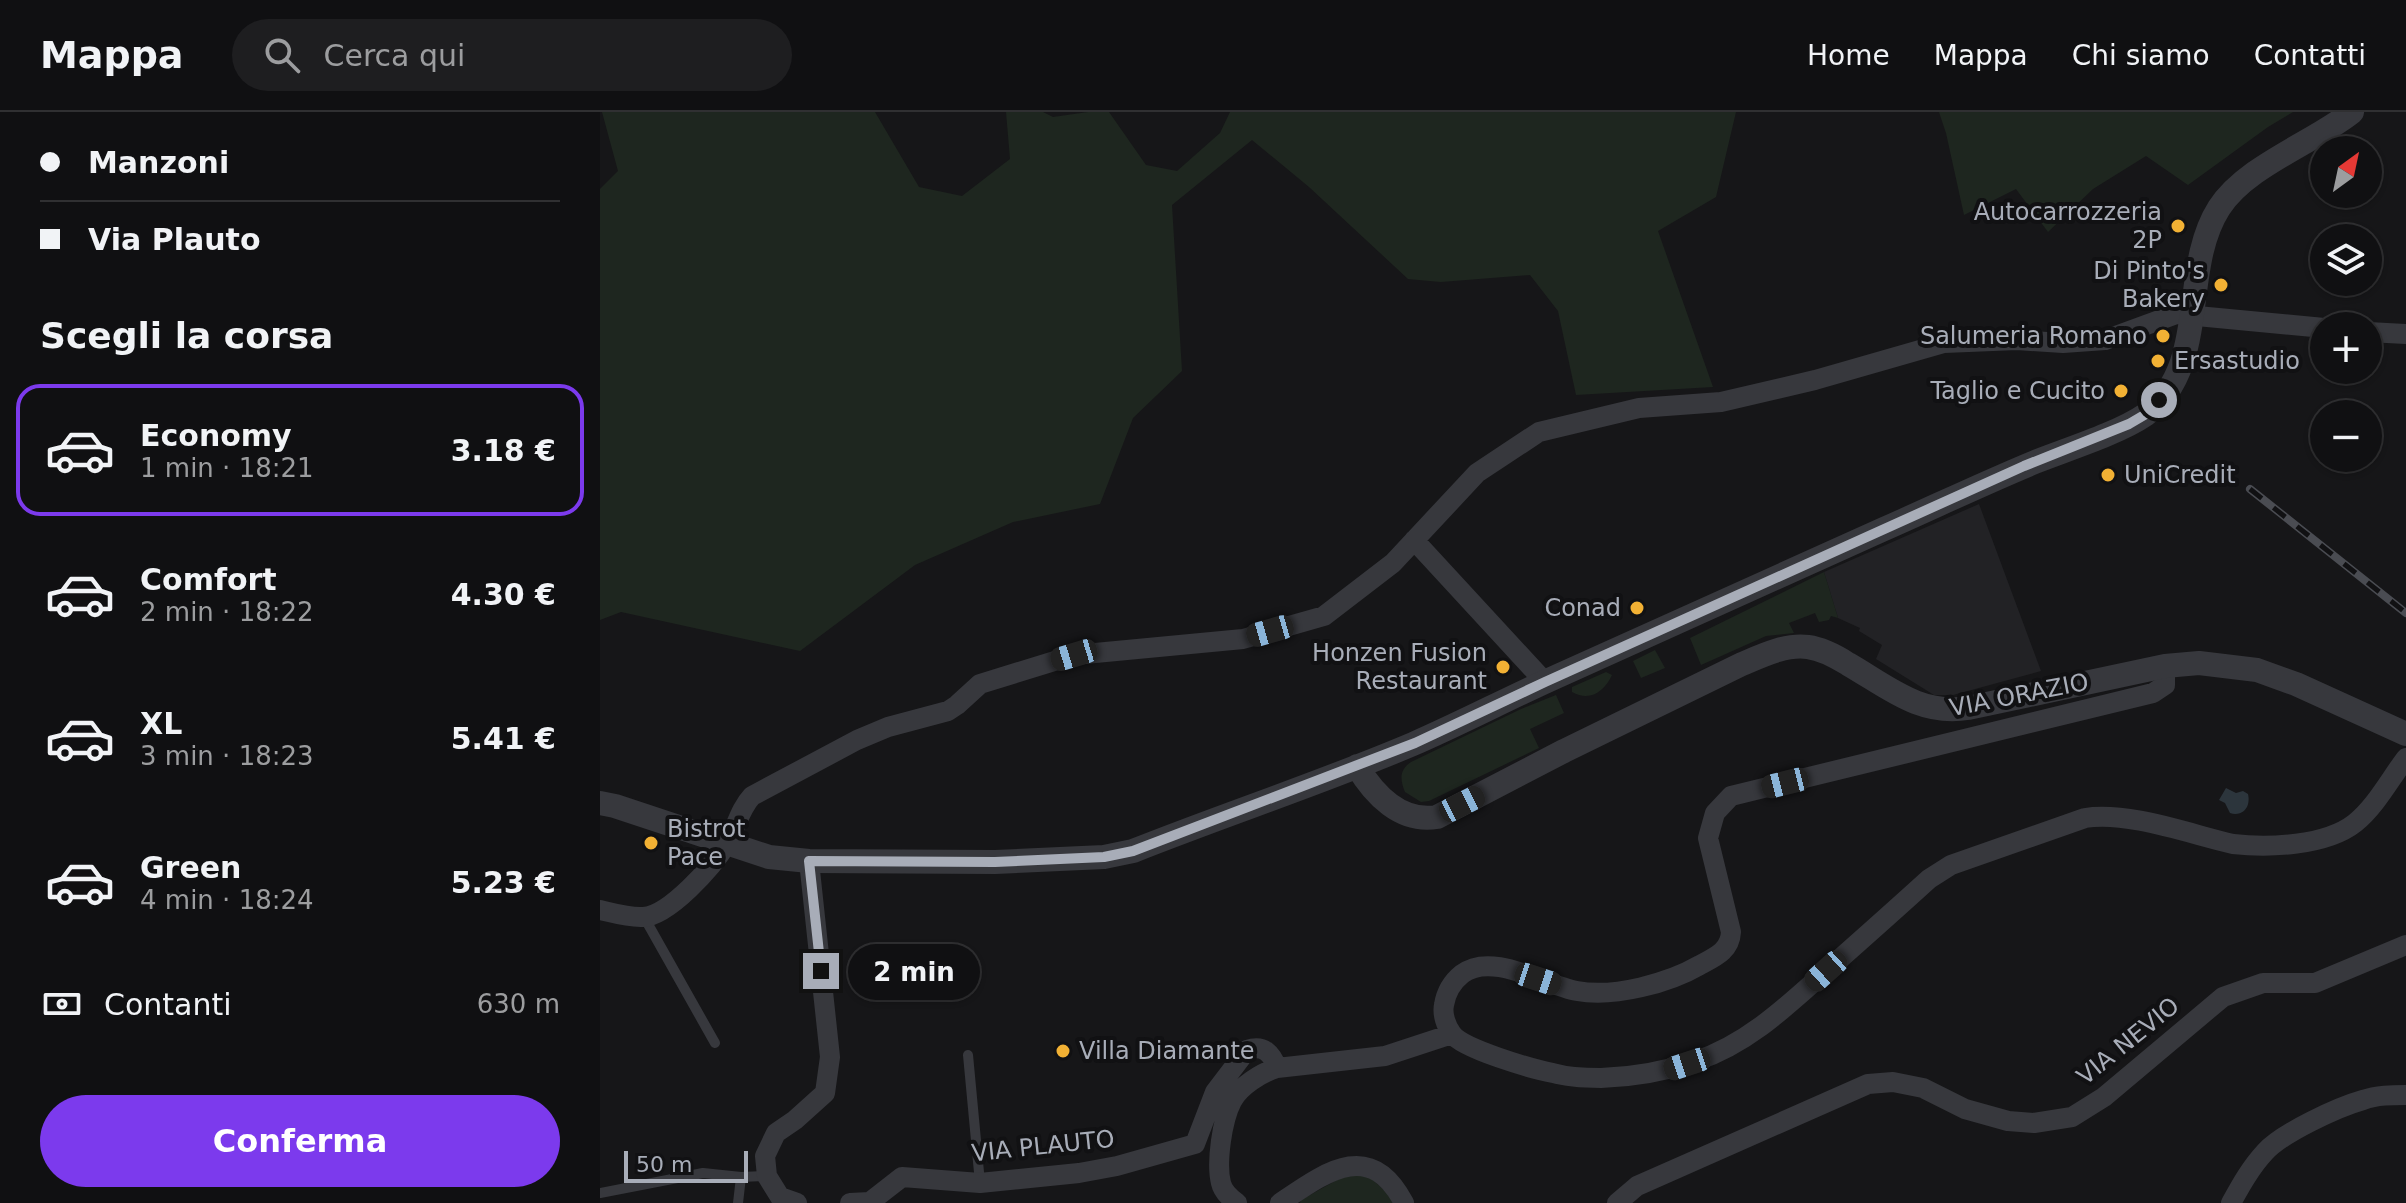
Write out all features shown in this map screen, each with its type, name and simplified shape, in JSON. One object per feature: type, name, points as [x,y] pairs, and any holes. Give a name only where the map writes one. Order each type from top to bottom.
[{"type":"street","points":[[600,803],[769,857],[809,861],[995,862],[1104,857],[1133,851],[1357,766],[1415,743],[2024,466],[2129,424],[2146,414],[2174,380],[2182,362],[2199,262],[2208,227],[2221,204],[2241,184],[2272,162],[2352,112]]},
{"type":"street","points":[[600,910],[644,917],[656,914],[685,892],[726,845],[744,805],[766,786],[888,727],[948,711],[980,684],[1074,655],[1243,639],[1324,616],[1393,563],[1477,473],[1539,432],[1639,408],[1721,402],[1815,380],[1944,343],[2105,340],[2176,314],[2310,327]]},
{"type":"street","points":[[2382,333],[2406,334]]},
{"type":"street","points":[[1414,540],[1545,682]]},
{"type":"street","name":"VIA ORAZIO","points":[[1357,766],[1377,794],[1402,814],[1422,820],[1437,817],[1742,664],[1770,652],[1808,647],[1823,651],[1921,706],[1939,710],[1968,708],[2165,666],[2199,663],[2257,670],[2296,684],[2406,734]]},
{"type":"street","points":[[2165,666],[2165,685],[2153,693],[1731,796],[1715,813],[1708,838],[1731,932],[1725,950],[1679,977],[1642,988],[1612,991],[1579,992],[1491,966],[1471,968],[1450,985],[1444,1004],[1444,1017],[1452,1034],[1468,1045],[1556,1074],[1601,1078],[1666,1070],[1707,1057],[1741,1041],[1784,1009],[1929,879],[1951,865],[2085,818],[2099,816],[2121,817],[2248,846],[2330,837],[2355,823],[2365,813],[2406,758]]},
{"type":"street","points":[[797,1203],[780,1197],[767,1176],[765,1156],[776,1133],[825,1093],[827,1081],[830,1057],[809,861]]},
{"type":"street","name":"VIA NEVIO","points":[[1617,1203],[1637,1186],[1868,1084],[1893,1082],[1923,1088],[1965,1109],[2008,1121],[2034,1123],[2072,1117],[2104,1097],[2223,997],[2263,983],[2315,983],[2406,945]]},
{"type":"street","points":[[1237,1203],[1221,1185],[1220,1152],[1232,1101],[1245,1086],[1263,1073],[1277,1068],[1385,1056],[1452,1034]]},
{"type":"street","name":"VIA PLAUTO","points":[[850,1203],[870,1202],[902,1177],[980,1183],[1092,1171],[1195,1144],[1215,1092],[1247,1050],[1260,1048],[1267,1051],[1277,1068]]},
{"type":"street","points":[[2231,1203],[2252,1167],[2268,1149],[2288,1134],[2363,1100],[2406,1095]]},
{"type":"street","points":[[1280,1203],[1337,1168],[1360,1164],[1385,1176],[1404,1203]]},
{"type":"lane","points":[[644,917],[715,1043]]},
{"type":"lane","points":[[968,1055],[980,1183]]},
{"type":"lane","points":[[600,1193],[703,1173],[767,1176]]},
{"type":"lane","points":[[738,1203],[741,1177]]},
{"type":"shaded area","points":[[602,112],[875,112],[919,187],[962,196],[1010,159],[1006,112],[1043,112],[1053,117],[1109,112],[1146,165],[1177,171],[1220,133],[1230,112],[1736,112],[1716,197],[1658,231],[1713,387],[1576,395],[1558,311],[1530,275],[1441,282],[1408,279],[1309,187],[1252,140],[1172,205],[1182,371],[1133,418],[1100,504],[1013,522],[915,565],[800,651],[621,612],[600,620],[600,189],[618,171]]},
{"type":"shaded area","points":[[1939,112],[2293,112],[2188,185],[2146,156],[2093,189],[2048,232],[2016,189],[1964,215]]},
{"type":"shaded area","points":[[1979,504],[2041,671],[1953,695],[1934,695],[1876,659],[1882,645],[1859,631],[1860,628],[1838,618],[1824,572]]},
{"type":"shaded area","points":[[1824,572],[1838,618],[1831,616],[1829,620],[1819,622],[1815,613],[1789,623],[1794,633],[1766,636],[1701,665],[1690,638]]},
{"type":"shaded area","points":[[1655,650],[1665,668],[1641,678],[1633,661]]},
{"type":"shaded area","points":[[1606,672],[1612,675],[1596,694],[1585,696],[1572,692],[1572,687]]},
{"type":"shaded area","points":[[1556,695],[1564,713],[1530,729],[1539,748],[1429,801],[1421,802],[1405,792],[1402,776],[1404,768],[1411,762]]},
{"type":"shaded area","points":[[2226,788],[2248,794],[2245,810],[2230,813],[2225,803],[2219,800]]},
{"type":"shaded area","points":[[1366,1174],[1399,1203],[1300,1203],[1346,1175]]},
{"type":"railway","points":[[2250,489],[2406,613]]},
{"type":"place","name":"Autocarrozzeria 2P","points":[[2178,226]]},
{"type":"place","name":"Di Pinto's Bakery","points":[[2221,285]]},
{"type":"place","name":"Salumeria Romano","points":[[2163,336]]},
{"type":"place","name":"Ersastudio","points":[[2158,361]]},
{"type":"place","name":"Taglio e Cucito","points":[[2121,391]]},
{"type":"place","name":"UniCredit","points":[[2108,475]]},
{"type":"place","name":"Conad","points":[[1637,608]]},
{"type":"place","name":"Honzen Fusion Restaurant","points":[[1503,667]]},
{"type":"place","name":"Bistrot Pace","points":[[651,843]]},
{"type":"place","name":"Villa Diamante","points":[[1063,1051]]},
{"type":"route","points":[[821,971],[809,861],[995,862],[1104,857],[1133,851],[1415,743],[2024,466],[2129,424],[2146,414],[2159,400]]}]
